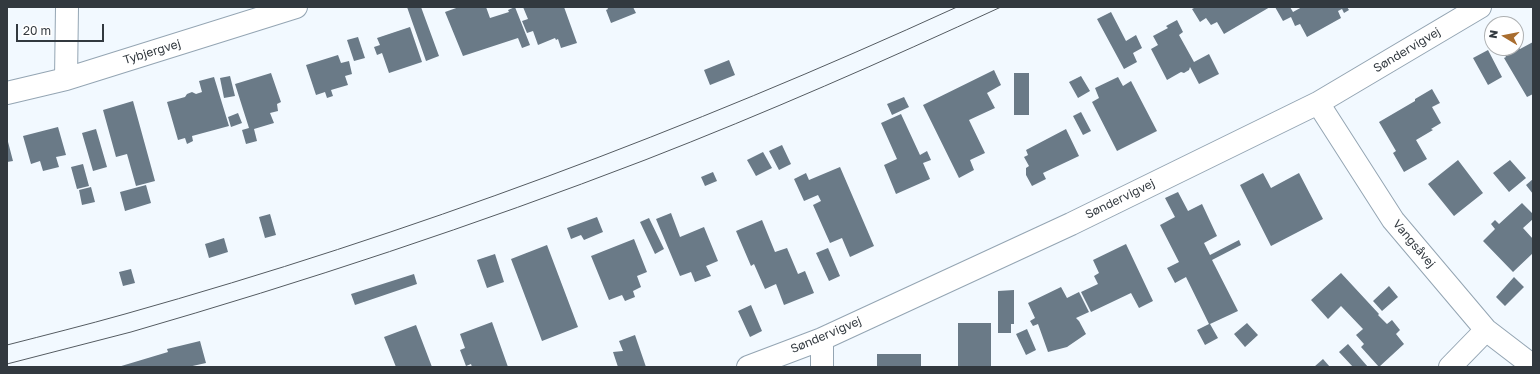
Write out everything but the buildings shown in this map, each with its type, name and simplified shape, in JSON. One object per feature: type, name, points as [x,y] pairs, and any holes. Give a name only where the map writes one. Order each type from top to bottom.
[{"type":"street","points":[[66,79],[67,7]]},
{"type":"street","name":"Tybjergvej","points":[[7,93],[66,79],[296,7]]},
{"type":"street","name":"Søndervigvej","points":[[748,367],[822,339],[1071,224],[1318,103],[1480,7]]},
{"type":"street","name":"Vangsåvej","points":[[1318,103],[1393,220],[1486,330],[1533,366]]},
{"type":"street","points":[[1450,367],[1486,330]]},
{"type":"street","points":[[822,339],[822,367]]},
{"type":"tram line","points":[[7,345],[110,318],[232,283],[337,250],[547,177],[754,96],[957,7]]},
{"type":"tram line","points":[[7,364],[131,332],[196,313],[325,273],[454,230],[645,160],[735,124],[869,67],[1001,7]]}]
